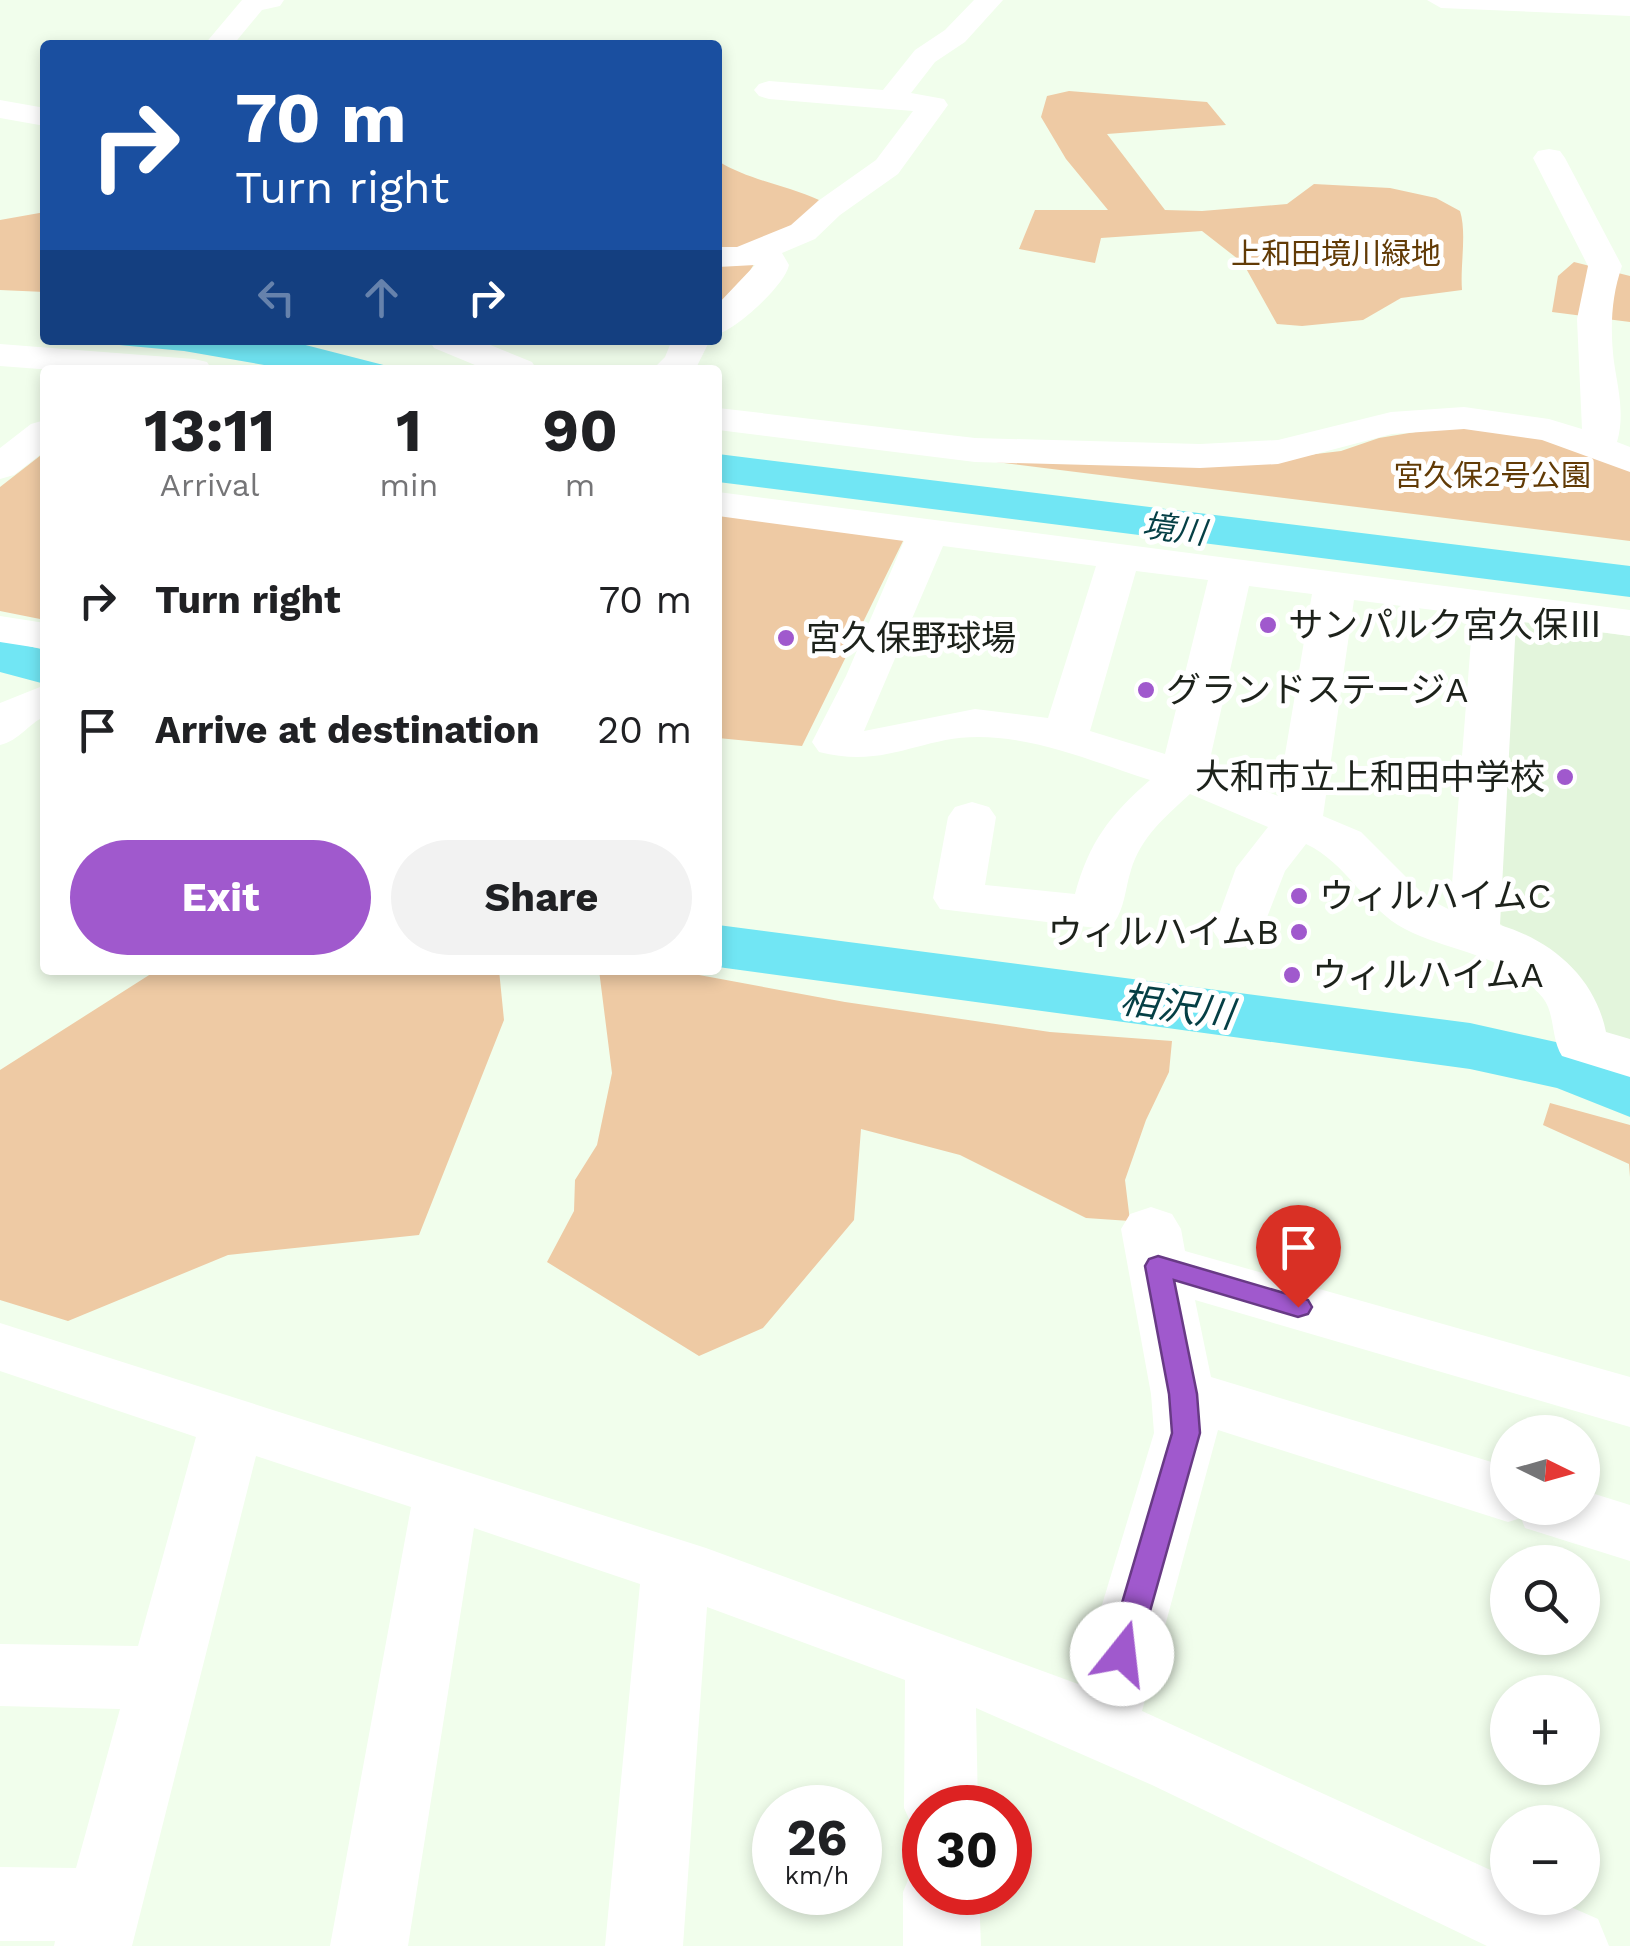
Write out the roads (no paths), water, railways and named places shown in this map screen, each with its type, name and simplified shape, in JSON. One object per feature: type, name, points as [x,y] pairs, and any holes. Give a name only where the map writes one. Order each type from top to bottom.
[{"type":"street","points":[[222,40],[253,4],[270,0]]},
{"type":"street","points":[[891,99],[924,56],[954,36],[989,0]]},
{"type":"street","points":[[1442,0],[1630,8]]},
{"type":"street","points":[[722,257],[742,257],[804,232],[829,208],[887,167],[933,106],[769,90]]},
{"type":"street","points":[[0,109],[40,116]]},
{"type":"street","points":[[1549,158],[1605,266],[1596,289],[1595,354],[1604,430],[1613,453]]},
{"type":"street","points":[[722,320],[771,272],[772,265],[763,249]]},
{"type":"street","points":[[456,345],[497,365]]},
{"type":"street","points":[[507,365],[534,345]]},
{"type":"street","points":[[7,362],[68,365]]},
{"type":"street","points":[[722,419],[1016,454],[1200,456],[1278,452],[1390,424],[1464,418],[1549,430],[1613,453]]},
{"type":"street","points":[[0,468],[40,436]]},
{"type":"street","points":[[722,505],[1630,623]]},
{"type":"street","points":[[928,533],[868,676],[834,742],[870,745],[975,724],[1035,730],[1183,775],[1344,843],[1425,919],[1521,954],[1564,988],[1574,1006],[1581,1043],[1630,1058]]},
{"type":"street","points":[[1065,738],[1120,556]]},
{"type":"street","points":[[972,817],[958,898],[1096,912],[1108,867],[1128,824],[1183,775],[1232,571]]},
{"type":"street","points":[[1240,931],[1261,868],[1298,822],[1336,585]]},
{"type":"street","points":[[1474,934],[1495,604]]},
{"type":"street","points":[[0,629],[40,635]]},
{"type":"street","points":[[0,731],[18,712],[40,701]]},
{"type":"street","points":[[1101,1728],[1186,1433],[1183,1394],[1155,1248],[1544,1380],[1630,1402]]},
{"type":"street","points":[[0,1348],[676,1568],[940,1662],[1101,1728],[1570,1946]]},
{"type":"street","points":[[1183,1394],[1490,1488]]},
{"type":"street","points":[[0,1904],[99,1926],[232,1424]]},
{"type":"street","points":[[369,1946],[447,1494]]},
{"type":"street","points":[[1600,1523],[1630,1532]]},
{"type":"street","points":[[644,1946],[676,1568]]},
{"type":"street","points":[[940,1662],[941,1785]]},
{"type":"street","points":[[0,1675],[164,1678]]},
{"type":"street","points":[[942,1915],[942,1946]]},
{"type":"water","points":[[119,345],[306,345],[384,365],[264,365]]},
{"type":"water","name":"境川","points":[[722,454],[1630,566],[1630,597],[722,483]]},
{"type":"waterway","name":"相沢川","points":[[0,655],[40,666]]},
{"type":"waterway","name":"相沢川","points":[[722,947],[1470,1046],[1574,1069],[1630,1093]]},
{"type":"place","name":"サンパルク宮久保Ⅲ","points":[[1268,625]]},
{"type":"place","name":"宮久保野球場","points":[[786,638]]},
{"type":"place","name":"グランドステージA","points":[[1146,690]]},
{"type":"place","name":"大和市立上和田中学校","points":[[1565,777]]},
{"type":"place","name":"ウィルハイムC","points":[[1299,896]]},
{"type":"place","name":"ウィルハイムB","points":[[1299,932]]},
{"type":"place","name":"ウィルハイムA","points":[[1292,975]]},
{"type":"park label","name":"上和田境川緑地","points":[[1336,254]]},
{"type":"park label","name":"宮久保2号公園","points":[[1492,476]]}]
